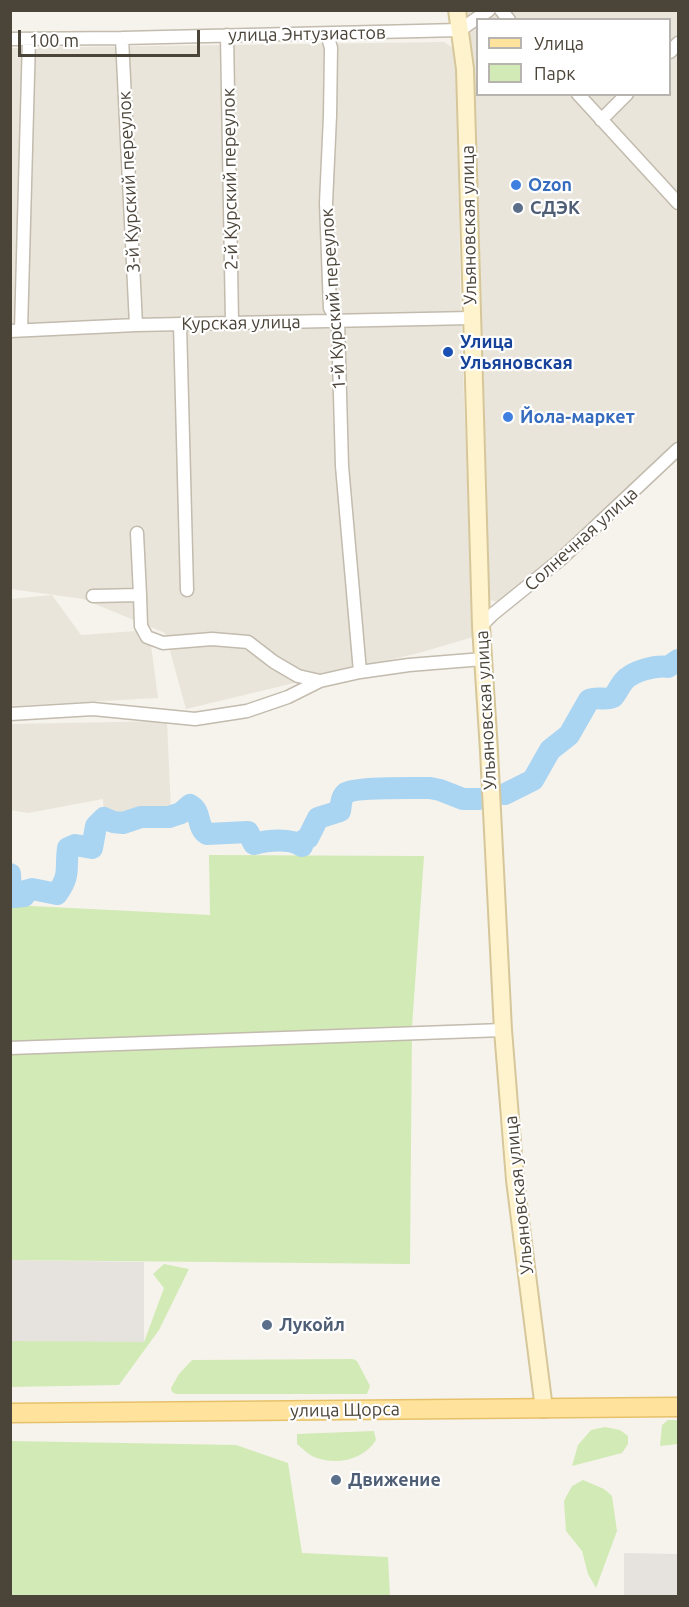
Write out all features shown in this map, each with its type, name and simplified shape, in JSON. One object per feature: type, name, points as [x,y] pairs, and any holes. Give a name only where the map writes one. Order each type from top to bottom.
[{"type":"main road","name":"Ульяновская улица","points":[[457,10],[465,69],[481,626],[503,1030],[515,1180],[544,1408]]},
{"type":"main road","name":"улица Щорса","points":[[10,1413],[678,1407]]},
{"type":"street","points":[[460,30],[476,19]]},
{"type":"street","name":"улица Энтузиастов","points":[[10,39],[460,30]]},
{"type":"street","name":"1-й Курский переулок","points":[[327,34],[331,48],[326,203],[330,308],[338,322],[342,466],[360,672]]},
{"type":"street","name":"2-й Курский переулок","points":[[227,35],[232,322]]},
{"type":"street","name":"3-й Курский переулок","points":[[122,38],[136,325]]},
{"type":"street","points":[[16,331],[29,39]]},
{"type":"street","points":[[580,96],[678,203]]},
{"type":"street","points":[[601,120],[625,96]]},
{"type":"street","name":"Курская улица","points":[[16,331],[232,322],[471,318]]},
{"type":"street","points":[[180,324],[187,590]]},
{"type":"street","name":"Солнечная улица","points":[[481,626],[561,559],[678,449]]},
{"type":"street","points":[[136,533],[141,626],[147,637],[163,643],[212,639],[248,642],[274,662],[298,676],[320,681]]},
{"type":"street","points":[[93,596],[140,595]]},
{"type":"street","points":[[10,714],[93,709],[195,719],[247,711],[288,697],[320,681],[360,672],[409,665],[483,659]]},
{"type":"street","points":[[10,1048],[503,1030]]},
{"type":"shaded area","points":[[466,11],[678,11],[678,444],[544,569],[499,602],[489,600],[486,593],[470,36]]},
{"type":"shaded area","points":[[444,42],[453,48],[456,56],[461,319],[473,637],[419,653],[186,709],[165,633],[83,599],[11,589],[11,48]]},
{"type":"shaded area","points":[[52,595],[81,635],[149,630],[158,698],[11,706],[11,599]]},
{"type":"shaded area","points":[[167,721],[171,812],[104,816],[103,799],[28,813],[11,810],[11,724]]},
{"type":"shaded area","points":[[11,1260],[144,1262],[144,1345],[11,1346]]},
{"type":"shaded area","points":[[624,1553],[678,1554],[678,1596],[624,1596]]},
{"type":"green space","points":[[209,855],[424,856],[412,1027],[410,1264],[11,1260],[11,905],[210,915]]},
{"type":"green space","points":[[164,1264],[189,1269],[159,1330],[119,1385],[11,1387],[11,1341],[144,1342],[164,1288],[153,1274]]},
{"type":"green space","points":[[353,1359],[357,1361],[370,1386],[367,1394],[176,1394],[171,1388],[179,1374],[192,1360]]},
{"type":"green space","points":[[668,1420],[678,1420],[678,1444],[660,1446],[662,1425]]},
{"type":"green space","points":[[605,1427],[620,1430],[628,1436],[628,1444],[622,1453],[572,1466],[578,1445],[591,1430]]},
{"type":"green space","points":[[374,1431],[376,1440],[370,1447],[364,1453],[347,1460],[321,1459],[312,1456],[297,1444],[297,1434]]},
{"type":"green space","points":[[11,1441],[236,1445],[288,1463],[302,1553],[388,1557],[390,1596],[11,1596]]},
{"type":"green space","points":[[583,1480],[604,1489],[612,1496],[617,1531],[596,1588],[588,1574],[582,1551],[566,1531],[564,1501],[572,1486]]},
{"type":"waterway","points":[[505,794],[533,780],[550,750],[569,735],[589,700],[613,697],[628,677],[633,674],[651,668],[668,667],[678,660]]},
{"type":"waterway","points":[[10,874],[11,895],[14,897],[24,896],[25,891],[32,889],[57,894],[66,876],[68,848],[75,845],[92,848],[96,826],[104,818],[123,823],[141,817],[169,817],[181,813],[190,805],[196,811],[201,827],[207,834],[248,832],[254,844],[279,840],[302,846],[318,818],[340,811],[343,797],[352,791],[430,788],[463,799],[479,799]]},
{"type":"place","name":"Ozon","points":[[516,185]]},
{"type":"place","name":"СДЭК","points":[[518,208]]},
{"type":"place","name":"Улица Ульяновская","points":[[448,352]]},
{"type":"place","name":"Йола-маркет","points":[[508,417]]},
{"type":"place","name":"Лукойл","points":[[267,1325]]},
{"type":"place","name":"Движение","points":[[336,1480]]}]
